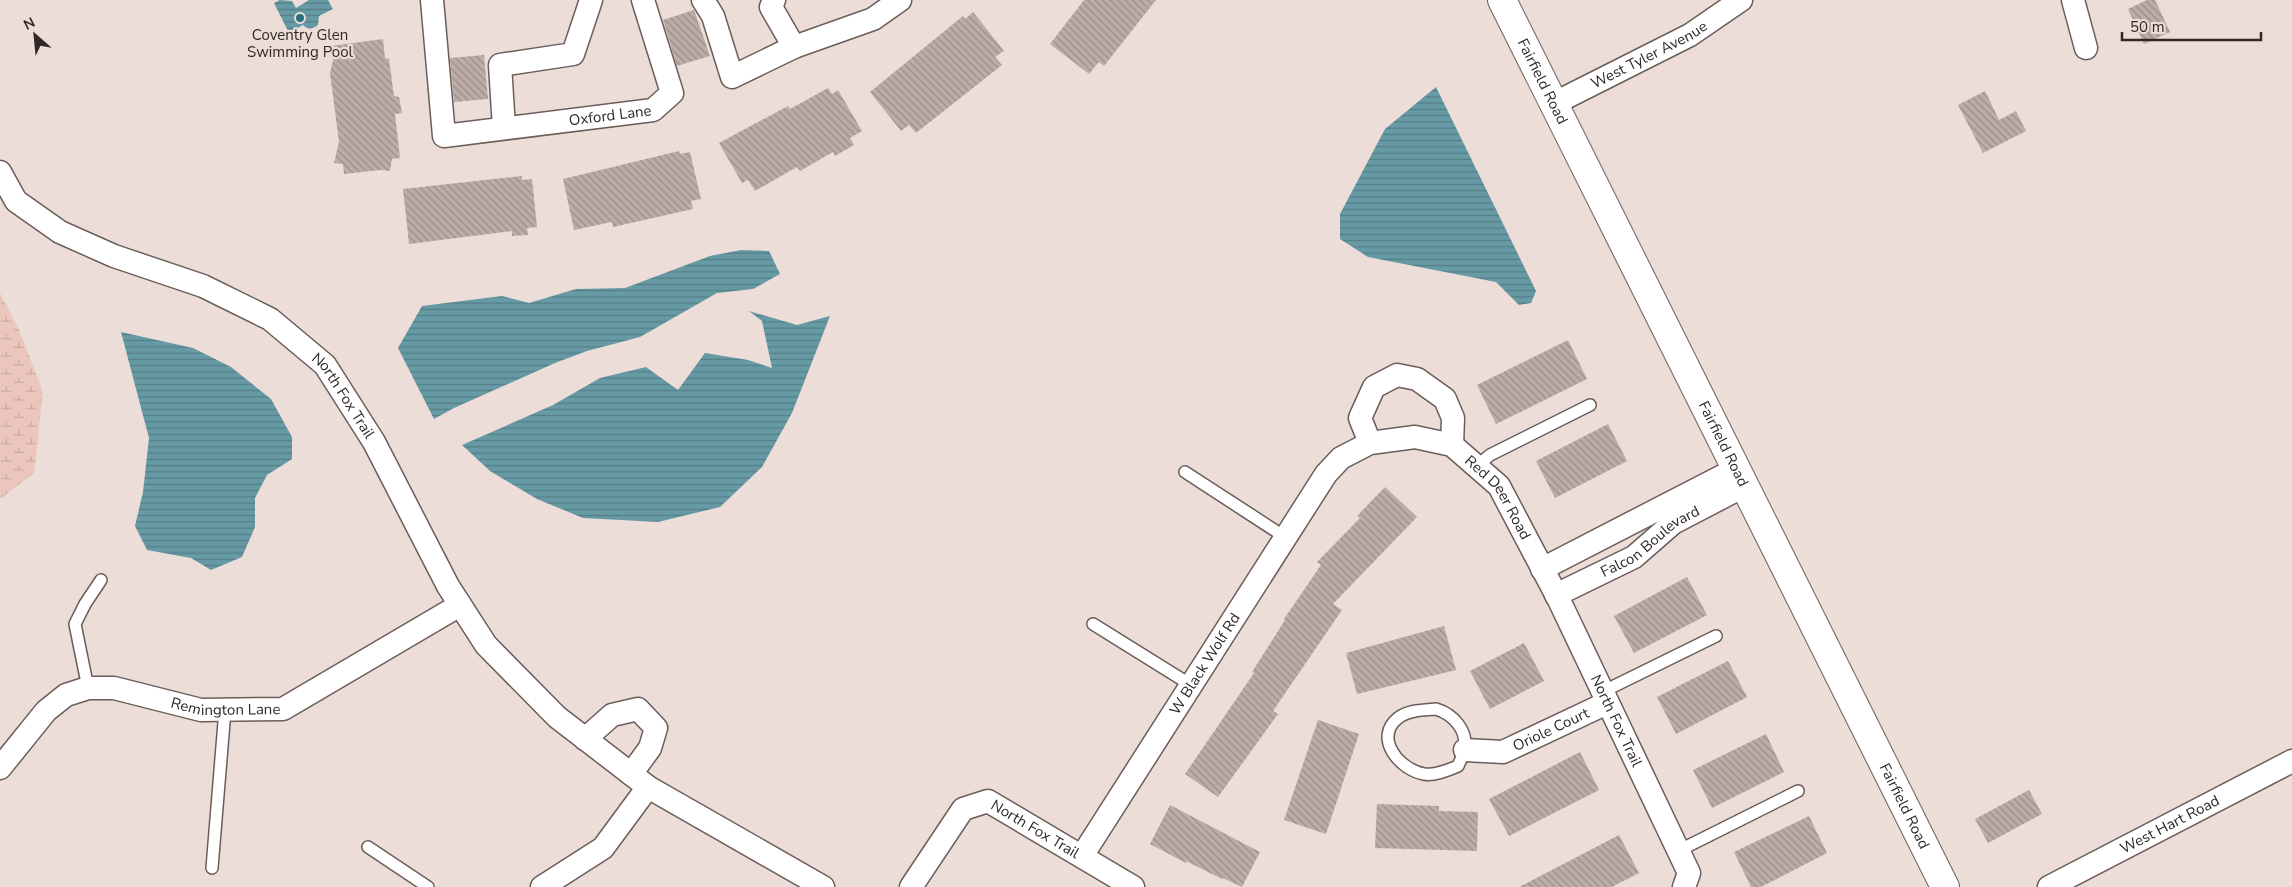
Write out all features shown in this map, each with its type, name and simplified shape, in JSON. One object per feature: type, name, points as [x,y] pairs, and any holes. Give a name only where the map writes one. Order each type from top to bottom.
[{"type":"street","name":"Oxford Lane","points":[[432,0],[444,136],[653,110],[672,93],[643,0]]},
{"type":"street","points":[[504,128],[500,65],[573,54],[590,0]]},
{"type":"street","points":[[703,0],[713,16],[732,77],[794,47],[873,19],[900,0]]},
{"type":"street","points":[[774,0],[771,7],[794,47]]},
{"type":"street","name":"Fairfield Road","points":[[1502,0],[1945,887]]},
{"type":"street","name":"West Tyler Avenue","points":[[1554,104],[1690,35],[1741,0]]},
{"type":"street","points":[[2073,0],[2086,48]]},
{"type":"street","name":"North Fox Trail","points":[[0,172],[16,201],[60,232],[114,256],[203,286],[270,319],[325,365],[374,442],[448,586],[486,645],[557,717],[640,780],[822,887]]},
{"type":"street","name":"Red Deer Road","points":[[1370,443],[1360,418],[1374,387],[1397,376],[1418,379],[1445,398],[1453,418],[1452,445]]},
{"type":"street","name":"Red Deer Road","points":[[1326,474],[1341,458],[1370,443],[1416,437],[1452,445],[1499,486],[1539,563]]},
{"type":"street","name":"W Black Wolf Rd","points":[[1082,856],[1326,474]]},
{"type":"street","name":"Falcon Boulevard","points":[[1539,563],[1740,478]]},
{"type":"street","name":"Falcon Boulevard","points":[[1556,595],[1634,557],[1674,523],[1740,478]]},
{"type":"street","name":"North Fox Trail","points":[[1539,563],[1689,873],[1684,887]]},
{"type":"street","name":"Remington Lane","points":[[0,768],[46,710],[66,695],[88,688],[114,688],[201,710],[283,709],[460,605]]},
{"type":"street","name":"Oriole Court","points":[[1465,750],[1503,752],[1604,698]]},
{"type":"street","points":[[542,887],[603,848],[640,780],[656,728],[638,709],[612,715],[585,739]]},
{"type":"street","name":"West Hart Road","points":[[2049,887],[2292,761]]},
{"type":"street","name":"North Fox Trail","points":[[911,887],[963,809],[988,801],[1133,887]]},
{"type":"lane","points":[[1476,466],[1490,455],[1590,405]]},
{"type":"lane","points":[[1185,472],[1285,537]]},
{"type":"lane","points":[[88,688],[75,624],[85,604],[101,580]]},
{"type":"lane","points":[[1093,624],[1191,685]]},
{"type":"lane","points":[[1604,698],[1716,636]]},
{"type":"lane","points":[[1436,709],[1447,712],[1459,725],[1463,734],[1465,750],[1458,766],[1425,775],[1411,770],[1398,761],[1390,749],[1389,738],[1392,726],[1399,717],[1416,710],[1436,709]]},
{"type":"lane","points":[[212,868],[225,710]]},
{"type":"lane","points":[[1678,851],[1798,791]]},
{"type":"lane","points":[[368,847],[428,887]]},
{"type":"green space","points":[[0,293],[19,330],[43,392],[34,473],[0,499]]},
{"type":"water","name":"Coventry Glen Swimming Pool","points":[[280,0],[292,1],[296,8],[309,0],[328,0],[333,9],[319,16],[318,25],[308,28],[303,25],[289,33],[274,3]]},
{"type":"water","points":[[1436,87],[1536,291],[1531,303],[1519,305],[1496,282],[1368,257],[1340,239],[1340,214],[1385,129]]},
{"type":"water","points":[[741,250],[769,251],[780,274],[753,289],[717,293],[640,337],[587,351],[555,363],[454,408],[434,419],[398,348],[422,306],[502,296],[529,303],[576,289],[625,288],[710,256]]},
{"type":"water","points":[[749,311],[797,325],[830,316],[792,413],[762,467],[720,507],[658,522],[583,518],[537,499],[490,471],[462,445],[553,405],[600,378],[646,367],[678,390],[705,353],[748,360],[772,368],[762,321]]},
{"type":"water","points":[[121,332],[193,348],[231,367],[271,399],[292,437],[292,459],[267,475],[255,498],[255,527],[242,557],[211,570],[191,558],[147,550],[135,526],[143,492],[149,438]]},
{"type":"building","points":[[1084,0],[1156,0],[1104,66],[1099,62],[1089,74],[1050,44]]},
{"type":"building","points":[[2147,0],[2155,0],[2170,32],[2144,44],[2128,9]]},
{"type":"building","points":[[694,10],[710,56],[677,66],[663,20]]},
{"type":"building","points":[[973,12],[1004,51],[995,57],[1002,65],[916,133],[909,125],[901,131],[870,92],[963,16],[965,19]]},
{"type":"building","points":[[383,39],[385,58],[389,59],[394,96],[399,97],[402,113],[395,114],[400,158],[392,159],[390,171],[380,170],[344,174],[343,164],[334,163],[339,142],[330,73],[333,60],[331,46]]},
{"type":"building","points":[[484,55],[488,99],[454,102],[450,58]]},
{"type":"building","points":[[828,88],[832,94],[838,90],[862,131],[850,138],[854,145],[835,156],[833,152],[800,171],[797,167],[755,191],[748,180],[742,183],[719,143],[788,106],[790,109]]},
{"type":"building","points":[[1985,91],[1999,120],[2016,111],[2026,131],[1983,153],[1958,105]]},
{"type":"building","points":[[679,151],[680,154],[690,152],[701,199],[691,201],[693,209],[613,227],[612,222],[574,230],[563,179]]},
{"type":"building","points":[[522,176],[522,180],[532,179],[537,227],[527,228],[528,235],[512,236],[512,231],[409,244],[403,189]]},
{"type":"building","points":[[1568,340],[1587,379],[1496,424],[1477,385]]},
{"type":"building","points":[[1608,424],[1627,461],[1555,498],[1536,461]]},
{"type":"building","points":[[1385,487],[1417,517],[1333,604],[1342,610],[1273,711],[1278,714],[1218,797],[1185,774],[1254,673],[1252,672],[1284,619],[1321,565],[1317,562],[1360,518],[1357,516]]},
{"type":"building","points":[[1687,577],[1707,615],[1634,653],[1614,616]]},
{"type":"building","points":[[1444,626],[1456,670],[1357,694],[1346,653]]},
{"type":"building","points":[[1524,643],[1544,681],[1490,709],[1470,671]]},
{"type":"building","points":[[1728,661],[1747,697],[1676,734],[1657,697]]},
{"type":"building","points":[[1318,720],[1359,734],[1326,834],[1284,820]]},
{"type":"building","points":[[1766,734],[1784,772],[1712,808],[1693,770]]},
{"type":"building","points":[[1580,752],[1599,790],[1509,836],[1489,799]]},
{"type":"building","points":[[2029,790],[2042,814],[1988,843],[1975,819]]},
{"type":"building","points":[[1377,804],[1439,806],[1439,811],[1478,812],[1477,851],[1375,848]]},
{"type":"building","points":[[1170,805],[1260,852],[1242,887],[1186,861],[1186,863],[1150,844]]},
{"type":"building","points":[[1809,816],[1827,853],[1761,887],[1751,887],[1734,852]]},
{"type":"building","points":[[1619,835],[1639,873],[1612,887],[1519,887]]},
{"type":"place","name":"Coventry Glen Swimming Pool","points":[[300,18]]}]
